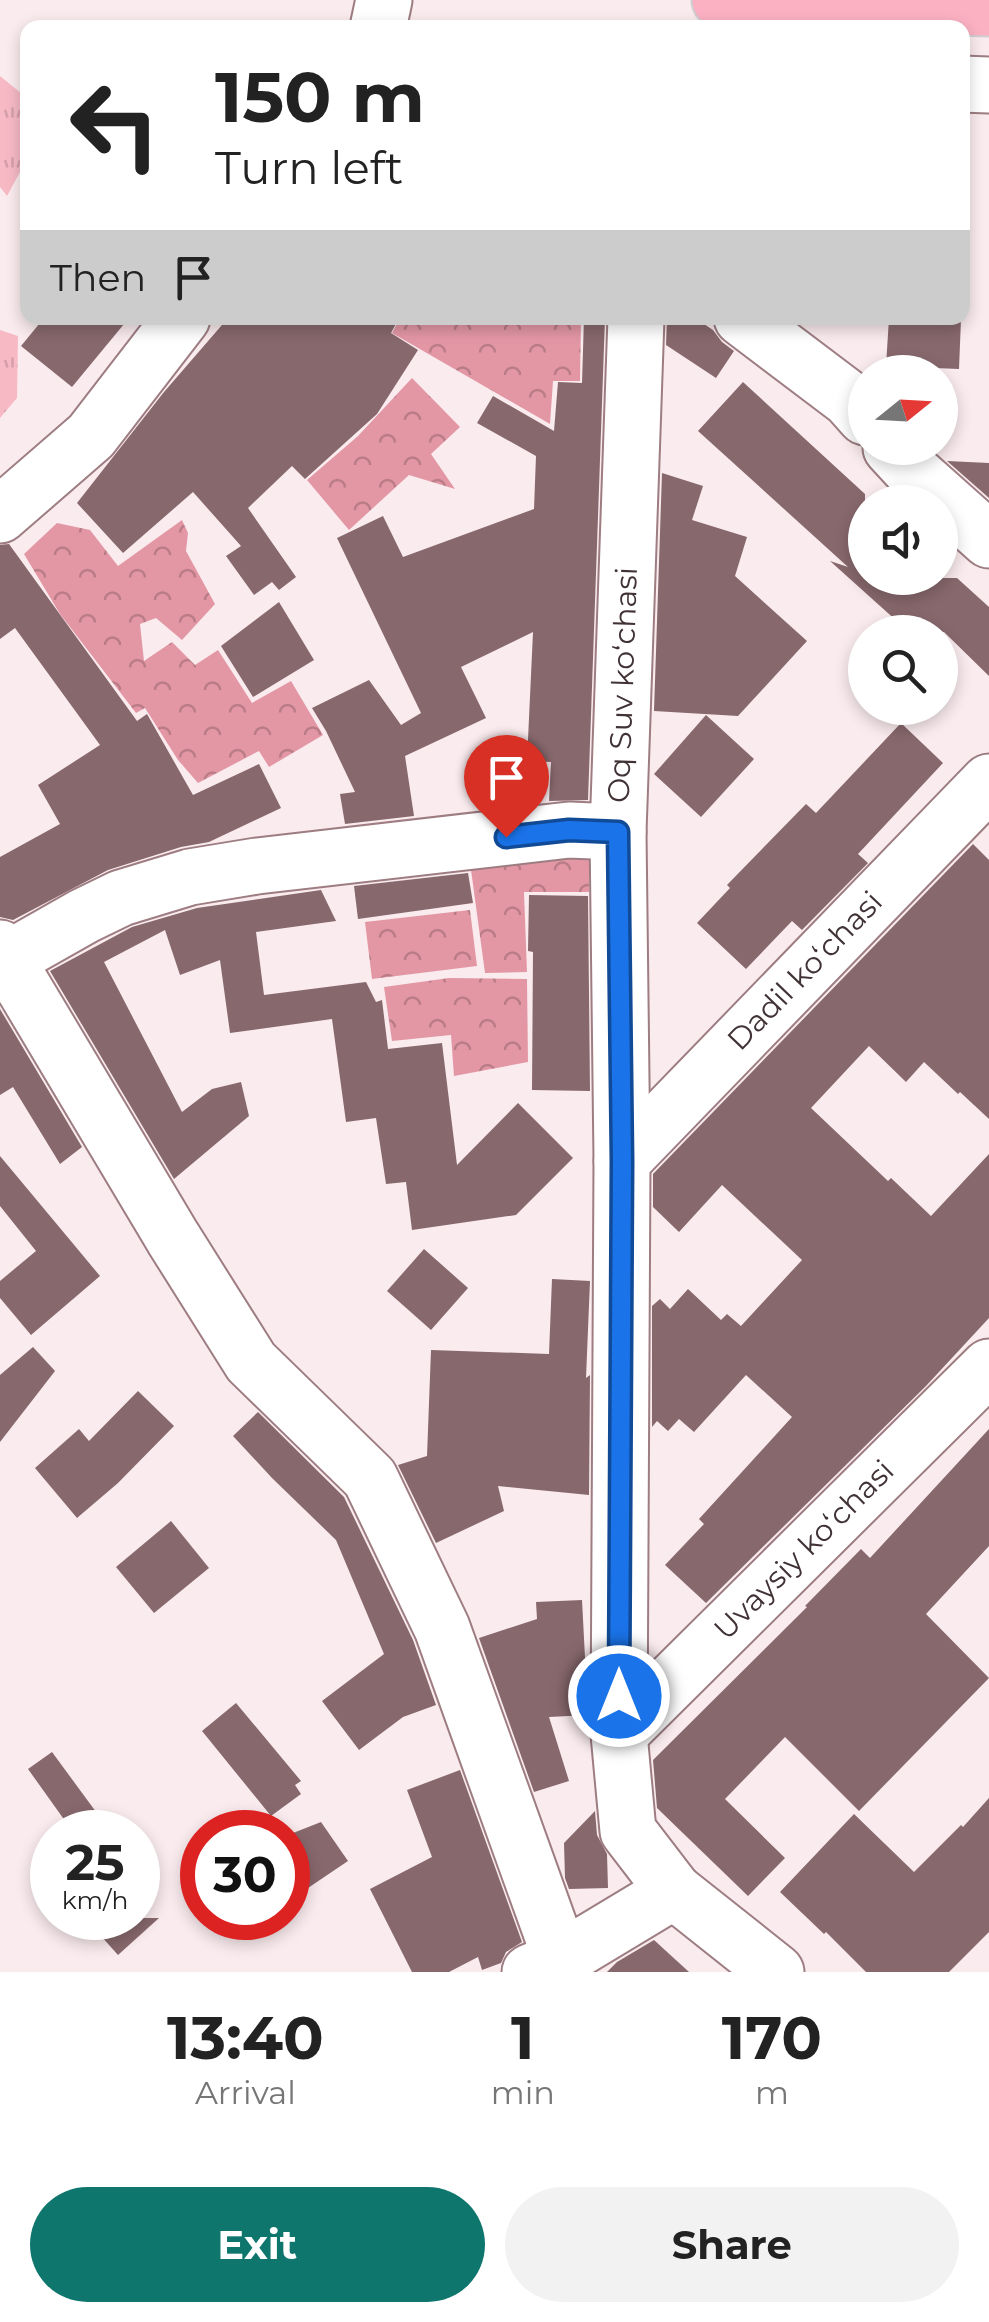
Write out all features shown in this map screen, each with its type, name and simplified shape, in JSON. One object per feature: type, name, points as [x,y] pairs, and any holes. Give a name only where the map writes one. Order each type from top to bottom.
[{"type":"main road","points":[[720,0],[989,8]]},
{"type":"street","points":[[0,515],[91,436],[177,325]]},
{"type":"street","name":"Oq Suv koʻchasi","points":[[636,325],[618,832],[622,1161],[618,1734],[628,1831],[674,1891],[776,1972]]},
{"type":"street","points":[[751,325],[848,398]]},
{"type":"street","points":[[907,465],[989,540]]},
{"type":"street","name":"Dadil koʻchasi","points":[[622,1161],[989,782]]},
{"type":"street","points":[[618,832],[569,830],[190,877],[121,898],[4,954],[251,1362],[370,1478],[442,1628],[545,1966],[674,1891]]},
{"type":"street","name":"Uvaysiy koʻchasi","points":[[618,1734],[989,1367]]},
{"type":"green space","points":[[0,76],[20,92],[20,172],[7,196],[0,187]]},
{"type":"green space","points":[[396,325],[581,325],[580,381],[553,381],[550,424],[392,333]]},
{"type":"green space","points":[[0,330],[18,336],[17,398],[0,418]]},
{"type":"green space","points":[[412,378],[460,427],[431,454],[455,489],[409,475],[349,530],[307,480],[358,436]]},
{"type":"green space","points":[[182,520],[188,533],[186,551],[215,604],[182,640],[156,618],[140,624],[144,661],[172,642],[195,665],[218,650],[252,703],[291,681],[323,735],[269,767],[259,751],[198,783],[178,760],[145,708],[136,713],[60,614],[24,554],[57,523],[90,530],[118,566]]},
{"type":"green space","points":[[589,844],[589,892],[524,892],[527,972],[485,973],[469,855]]},
{"type":"green space","points":[[470,910],[477,966],[372,979],[365,922]]},
{"type":"green space","points":[[449,978],[527,979],[528,1062],[454,1076],[451,1035],[392,1041],[384,987]]},
{"type":"building","points":[[38,325],[123,325],[72,387],[21,346]]},
{"type":"building","points":[[222,325],[395,325],[391,333],[418,350],[377,414],[305,479],[292,466],[248,508],[296,577],[279,590],[272,582],[254,595],[226,556],[241,546],[193,492],[123,553],[77,503]]},
{"type":"building","points":[[584,325],[605,325],[588,800],[549,801],[551,762],[527,761],[533,632],[461,667],[486,718],[405,756],[414,816],[345,824],[340,794],[355,792],[312,708],[369,680],[401,725],[421,713],[337,538],[383,516],[403,557],[534,509],[536,456],[477,423],[493,396],[554,431],[558,382],[582,383]]},
{"type":"building","points":[[667,325],[706,325],[734,351],[716,378],[666,345]]},
{"type":"building","points":[[889,325],[961,325],[959,369],[958,355],[887,355]]},
{"type":"building","points":[[743,382],[855,485],[848,485],[848,567],[698,431]]},
{"type":"building","points":[[958,462],[989,463],[989,498],[952,465],[958,465]]},
{"type":"building","points":[[662,473],[703,486],[692,520],[747,537],[735,576],[807,641],[738,716],[654,711]]},
{"type":"building","points":[[9,544],[137,721],[147,714],[193,795],[259,764],[281,808],[209,842],[108,870],[13,920],[0,917],[0,857],[60,824],[38,785],[100,745],[15,628],[0,639],[0,545]]},
{"type":"building","points":[[830,561],[848,567],[848,577]]},
{"type":"building","points":[[958,579],[989,607],[989,676],[958,646],[958,615],[890,615],[868,595],[958,595]]},
{"type":"building","points":[[279,602],[314,660],[253,697],[221,646]]},
{"type":"building","points":[[706,715],[754,759],[701,817],[654,774]]},
{"type":"building","points":[[899,725],[943,763],[858,854],[868,863],[802,930],[792,921],[746,969],[697,923],[730,888],[727,885],[806,804],[816,813]]},
{"type":"building","points":[[973,844],[989,860],[989,1119],[924,1062],[906,1082],[869,1046],[811,1108],[931,1216],[989,1154],[989,1318],[926,1386],[706,1603],[665,1565],[704,1524],[699,1519],[792,1417],[746,1375],[694,1432],[679,1419],[668,1431],[657,1421],[652,1427],[652,1306],[660,1299],[670,1309],[688,1289],[721,1320],[727,1314],[741,1326],[802,1260],[722,1185],[679,1232],[653,1207],[653,1174]]},
{"type":"building","points":[[468,873],[473,903],[358,919],[354,886]]},
{"type":"building","points":[[321,890],[336,921],[256,932],[264,995],[366,982],[376,1002],[382,1000],[388,1049],[442,1043],[457,1165],[518,1103],[573,1158],[516,1215],[412,1230],[406,1182],[386,1184],[376,1118],[346,1122],[332,1019],[230,1033],[220,960],[180,975],[165,930],[104,962],[182,1112],[212,1089],[241,1082],[249,1116],[174,1179],[50,971],[132,927],[197,908]]},
{"type":"building","points":[[529,895],[588,896],[590,1091],[532,1090],[533,952],[528,951]]},
{"type":"building","points":[[0,1009],[82,1147],[60,1164],[13,1087],[0,1095]]},
{"type":"building","points":[[0,1156],[100,1276],[31,1335],[0,1298],[0,1281],[36,1251],[0,1206]]},
{"type":"building","points":[[424,1249],[468,1288],[431,1330],[387,1291]]},
{"type":"building","points":[[552,1279],[590,1281],[586,1378],[590,1375],[589,1495],[498,1486],[504,1511],[436,1543],[398,1465],[427,1456],[431,1350],[549,1354]]},
{"type":"building","points":[[33,1347],[55,1371],[0,1442],[0,1375]]},
{"type":"building","points":[[138,1391],[174,1426],[77,1518],[35,1468],[79,1429],[89,1441]]},
{"type":"building","points":[[258,1412],[344,1497],[413,1640],[436,1705],[403,1717],[359,1750],[322,1701],[384,1654],[336,1540],[233,1436]]},
{"type":"building","points":[[989,1429],[989,1546],[926,1614],[989,1678],[859,1811],[785,1737],[725,1799],[785,1858],[748,1896],[657,1808],[653,1760],[861,1549],[870,1558]]},
{"type":"building","points":[[171,1521],[209,1568],[154,1613],[116,1567]]},
{"type":"building","points":[[582,1600],[588,1715],[549,1717],[569,1781],[534,1792],[479,1638],[537,1619],[536,1602]]},
{"type":"building","points":[[236,1703],[301,1781],[295,1785],[301,1794],[279,1810],[266,1810],[202,1731]]},
{"type":"building","points":[[52,1752],[95,1810],[57,1810],[28,1769]]},
{"type":"building","points":[[460,1770],[522,1942],[506,1952],[501,1963],[482,1970],[478,1957],[449,1972],[412,1972],[370,1889],[432,1857],[407,1790]]},
{"type":"building","points":[[989,1798],[989,1932],[949,1972],[866,1972],[780,1892],[854,1814],[914,1872]]},
{"type":"building","points":[[595,1811],[597,1835],[607,1854],[608,1888],[569,1889],[564,1843]]},
{"type":"building","points":[[321,1822],[348,1861],[310,1887],[310,1826]]},
{"type":"building","points":[[105,1940],[135,1940],[118,1955]]},
{"type":"building","points":[[654,1940],[689,1972],[607,1972],[617,1962]]},
{"type":"route","points":[[506,837],[569,830],[618,832],[622,1161],[619,1696]]}]
